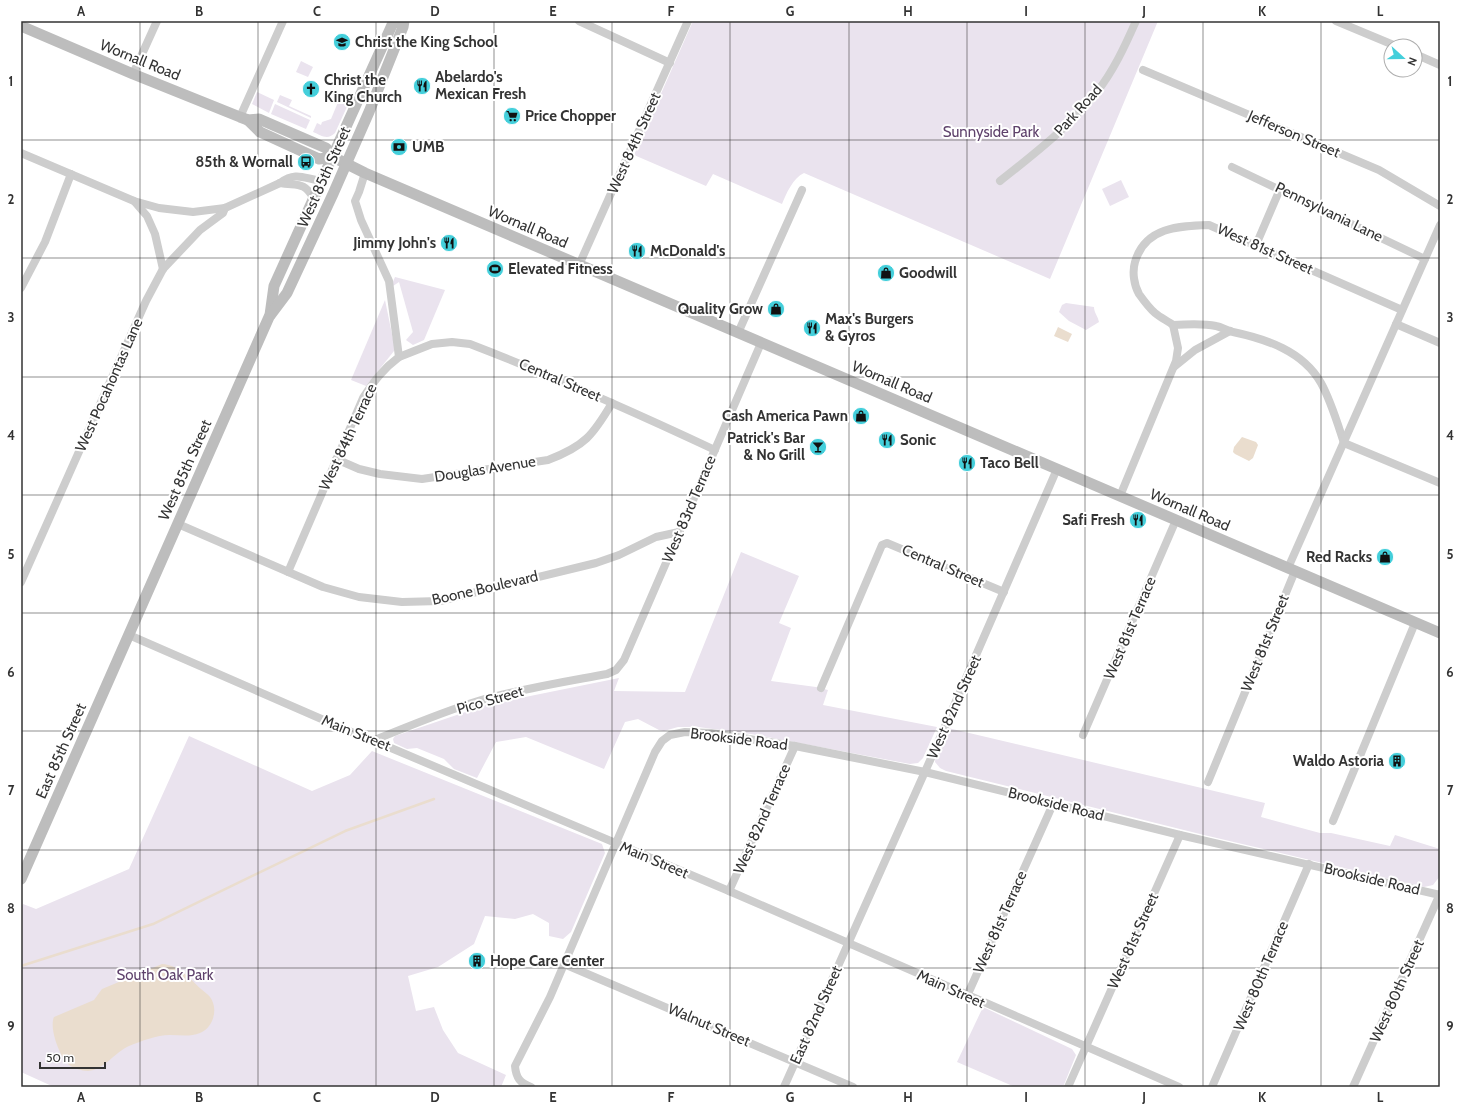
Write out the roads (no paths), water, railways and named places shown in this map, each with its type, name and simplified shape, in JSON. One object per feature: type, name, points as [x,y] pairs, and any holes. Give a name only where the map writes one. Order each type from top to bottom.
[{"type":"main road","name":"West 85th Street","points":[[269,317],[274,286],[392,25],[396,21]]},
{"type":"main road","name":"West 85th Street","points":[[129,635],[269,317],[287,293],[378,92],[404,21]]},
{"type":"main road","name":"Wornall Road","points":[[21,26],[244,119],[260,132],[319,159],[333,157],[364,173],[1440,634]]},
{"type":"main road","name":"East 85th Street","points":[[21,879],[129,635]]},
{"type":"street","points":[[133,74],[157,21]]},
{"type":"street","points":[[244,119],[283,21]]},
{"type":"street","points":[[579,21],[670,63]]},
{"type":"street","name":"West 84th Street","points":[[579,265],[688,21]]},
{"type":"street","name":"Park Road","points":[[1000,181],[1050,141],[1087,104],[1097,92],[1112,67],[1128,39],[1136,21]]},
{"type":"street","points":[[1336,21],[1383,41]]},
{"type":"street","points":[[1423,58],[1440,65]]},
{"type":"street","name":"Jefferson Street","points":[[1143,70],[1379,170],[1440,206]]},
{"type":"street","points":[[21,153],[134,201],[159,208],[193,212],[225,208],[280,183],[288,177],[294,176],[322,182]]},
{"type":"street","name":"Pennsylvania Lane","points":[[1232,167],[1425,259]]},
{"type":"street","points":[[364,173],[355,201],[360,220],[389,281],[399,357]]},
{"type":"street","points":[[21,288],[44,242],[71,174]]},
{"type":"street","points":[[280,183],[300,184],[310,191],[314,199]]},
{"type":"street","points":[[1256,244],[1280,189]]},
{"type":"street","points":[[738,333],[802,190]]},
{"type":"street","points":[[134,201],[147,216],[155,234],[163,269]]},
{"type":"street","name":"West Pocahontas Lane","points":[[21,582],[146,301],[163,269],[200,230],[223,213],[225,208]]},
{"type":"street","name":"West 81st Street","points":[[1173,325],[1152,310],[1142,298],[1135,285],[1134,264],[1138,253],[1148,239],[1160,232],[1184,226],[1209,225],[1256,244],[1402,310]]},
{"type":"street","name":"West 81st Street","points":[[1208,782],[1344,443],[1440,225]]},
{"type":"street","points":[[1396,324],[1440,343]]},
{"type":"street","points":[[1120,496],[1174,368],[1178,348],[1173,325],[1209,325],[1222,327],[1230,331],[1257,337],[1283,348],[1306,363],[1320,382],[1332,407],[1344,443],[1388,460],[1440,483]]},
{"type":"street","points":[[1174,368],[1195,350],[1230,331]]},
{"type":"street","name":"Central Street","points":[[399,357],[432,344],[452,342],[470,344],[612,402],[715,450]]},
{"type":"street","name":"West 83rd Terrace","points":[[611,672],[616,670],[624,660],[762,343]]},
{"type":"street","name":"West 84th Terrace","points":[[288,572],[363,398],[376,377],[399,357]]},
{"type":"street","name":"Douglas Avenue","points":[[336,459],[380,474],[422,479],[548,460],[568,453],[582,443],[594,431],[612,402]]},
{"type":"street","name":"West 82nd Street","points":[[848,944],[925,772],[1057,469]]},
{"type":"street","name":"West 81st Terrace","points":[[1083,735],[1176,520]]},
{"type":"street","name":"Boone Boulevard","points":[[178,524],[322,587],[359,597],[402,602],[440,601],[596,563],[619,555],[656,537],[679,532]]},
{"type":"street","name":"Central Street","points":[[821,688],[882,545],[887,542],[1004,592]]},
{"type":"street","points":[[1333,821],[1415,623]]},
{"type":"street","name":"Main Street","points":[[129,635],[372,741],[729,891],[1086,1048],[1179,1087]]},
{"type":"street","name":"Pico Street","points":[[372,741],[423,720],[478,702],[535,687],[611,672]]},
{"type":"street","name":"Brookside Road","points":[[615,844],[655,752],[662,741],[670,735],[685,732],[711,733],[795,746],[925,772],[1180,835],[1440,895]]},
{"type":"street","name":"West 82nd Terrace","points":[[729,891],[795,746]]},
{"type":"street","name":"West 81st Terrace","points":[[967,996],[1053,804]]},
{"type":"street","name":"West 81st Street","points":[[1068,1087],[1180,835]]},
{"type":"street","points":[[531,1087],[523,1084],[518,1079],[515,1073],[515,1066],[550,997],[615,844]]},
{"type":"street","name":"West 80th Terrace","points":[[1212,1087],[1309,864]]},
{"type":"street","name":"West 80th Street","points":[[1353,1087],[1440,895]]},
{"type":"street","name":"East 82nd Street","points":[[784,1087],[848,944]]},
{"type":"street","name":"Walnut Street","points":[[564,964],[853,1087]]},
{"type":"waterway","points":[[21,966],[153,924],[345,831],[434,799]]},
{"type":"place","name":"Christ the King School","points":[[342,42]]},
{"type":"place","name":"Abelardo's Mexican Fresh","points":[[422,86]]},
{"type":"place","name":"Christ the King Church","points":[[311,89]]},
{"type":"place","name":"Price Chopper","points":[[512,116]]},
{"type":"place","name":"UMB","points":[[399,147]]},
{"type":"place","name":"85th & Wornall","points":[[306,162]]},
{"type":"place","name":"Jimmy John's","points":[[449,243]]},
{"type":"place","name":"McDonald's","points":[[637,251]]},
{"type":"place","name":"Elevated Fitness","points":[[495,269]]},
{"type":"place","name":"Goodwill","points":[[886,273]]},
{"type":"place","name":"Quality Grow","points":[[776,309]]},
{"type":"place","name":"Max's Burgers & Gyros","points":[[812,328]]},
{"type":"place","name":"Cash America Pawn","points":[[861,416]]},
{"type":"place","name":"Sonic","points":[[887,440]]},
{"type":"place","name":"Patrick's Bar & No Grill","points":[[818,447]]},
{"type":"place","name":"Taco Bell","points":[[967,463]]},
{"type":"place","name":"Safi Fresh","points":[[1138,520]]},
{"type":"place","name":"Red Racks","points":[[1385,557]]},
{"type":"place","name":"Waldo Astoria","points":[[1397,761]]},
{"type":"place","name":"Hope Care Center","points":[[477,961]]},
{"type":"park label","name":"Sunnyside Park","points":[[991,132]]},
{"type":"park label","name":"South Oak Park","points":[[165,975]]}]
